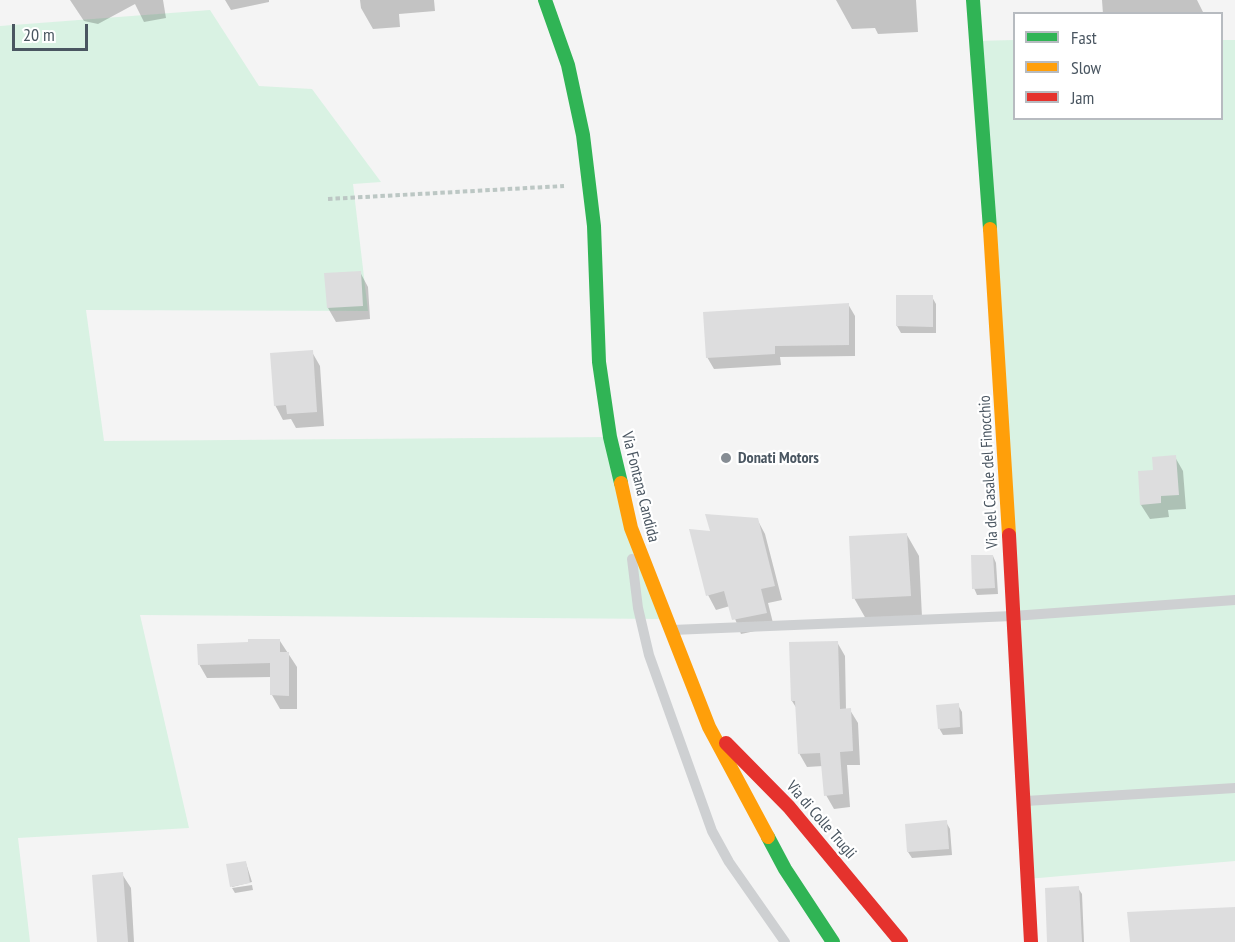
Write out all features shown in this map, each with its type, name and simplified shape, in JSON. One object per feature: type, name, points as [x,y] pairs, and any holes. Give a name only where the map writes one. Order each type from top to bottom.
[{"type":"street","name":"Via Fontana Candida","points":[[545,0],[568,65],[583,135],[590,184],[599,362],[610,436],[631,528],[669,631],[709,728],[785,869],[833,942]]},
{"type":"street","name":"Via del Casale del Finocchio","points":[[973,0],[1000,372],[1030,942]]},
{"type":"street","name":"Via di Colle Trugli","points":[[709,728],[789,807],[901,942]]},
{"type":"lane","points":[[631,528],[633,574],[646,644],[712,831],[729,862],[785,942]]},
{"type":"lane","points":[[669,631],[1013,616],[1235,600]]},
{"type":"lane","points":[[1022,802],[1235,788]]},
{"type":"path","points":[[328,199],[590,184]]},
{"type":"green space","points":[[210,10],[259,86],[312,89],[381,182],[353,184],[368,311],[86,310],[104,441],[610,437],[665,619],[140,615],[189,828],[18,838],[30,942],[0,942],[0,26]]},
{"type":"green space","points":[[1013,40],[1013,120],[1223,120],[1223,40],[1235,40],[1235,861],[1027,879],[976,41]]},
{"type":"building","points":[[361,271],[363,306],[327,308],[324,273]]},
{"type":"building","points":[[896,295],[933,295],[933,327],[896,326]]},
{"type":"building","points":[[849,303],[849,345],[775,346],[775,354],[706,358],[703,312]]},
{"type":"building","points":[[313,350],[317,412],[287,414],[286,405],[274,406],[270,353]]},
{"type":"building","points":[[1176,455],[1179,495],[1161,496],[1161,503],[1140,505],[1138,471],[1153,470],[1152,457]]},
{"type":"building","points":[[705,514],[758,518],[775,586],[761,589],[767,613],[732,620],[724,591],[706,596],[689,529],[710,531]]},
{"type":"building","points":[[907,533],[911,596],[852,599],[849,536]]},
{"type":"building","points":[[971,555],[993,555],[995,588],[972,589]]},
{"type":"building","points":[[248,639],[280,639],[280,652],[289,652],[289,696],[270,695],[270,663],[198,665],[197,644],[248,642]]},
{"type":"building","points":[[838,641],[840,709],[851,708],[853,751],[840,752],[843,794],[824,796],[820,753],[798,754],[795,701],[791,701],[789,642]]},
{"type":"building","points":[[959,703],[960,727],[938,729],[936,705]]},
{"type":"building","points":[[947,820],[949,849],[907,852],[905,824]]},
{"type":"building","points":[[246,861],[250,883],[230,887],[226,864]]},
{"type":"building","points":[[123,872],[128,942],[97,942],[92,875]]},
{"type":"building","points":[[1079,886],[1082,942],[1047,942],[1045,888]]},
{"type":"building","points":[[1235,907],[1235,942],[1130,942],[1127,912]]},
{"type":"traffic: fast","points":[[545,0],[568,65],[583,135],[594,226],[599,362],[610,437],[621,483]]},
{"type":"traffic: fast","points":[[973,0],[990,229]]},
{"type":"traffic: fast","points":[[768,837],[785,869],[833,942]]},
{"type":"traffic: slow","points":[[990,229],[1009,535]]},
{"type":"traffic: slow","points":[[621,483],[631,528],[709,727],[768,837]]},
{"type":"traffic: jam","points":[[1009,535],[1031,942]]},
{"type":"traffic: jam","points":[[726,743],[789,807],[901,942]]},
{"type":"place","name":"Donati Motors","points":[[726,458]]}]
